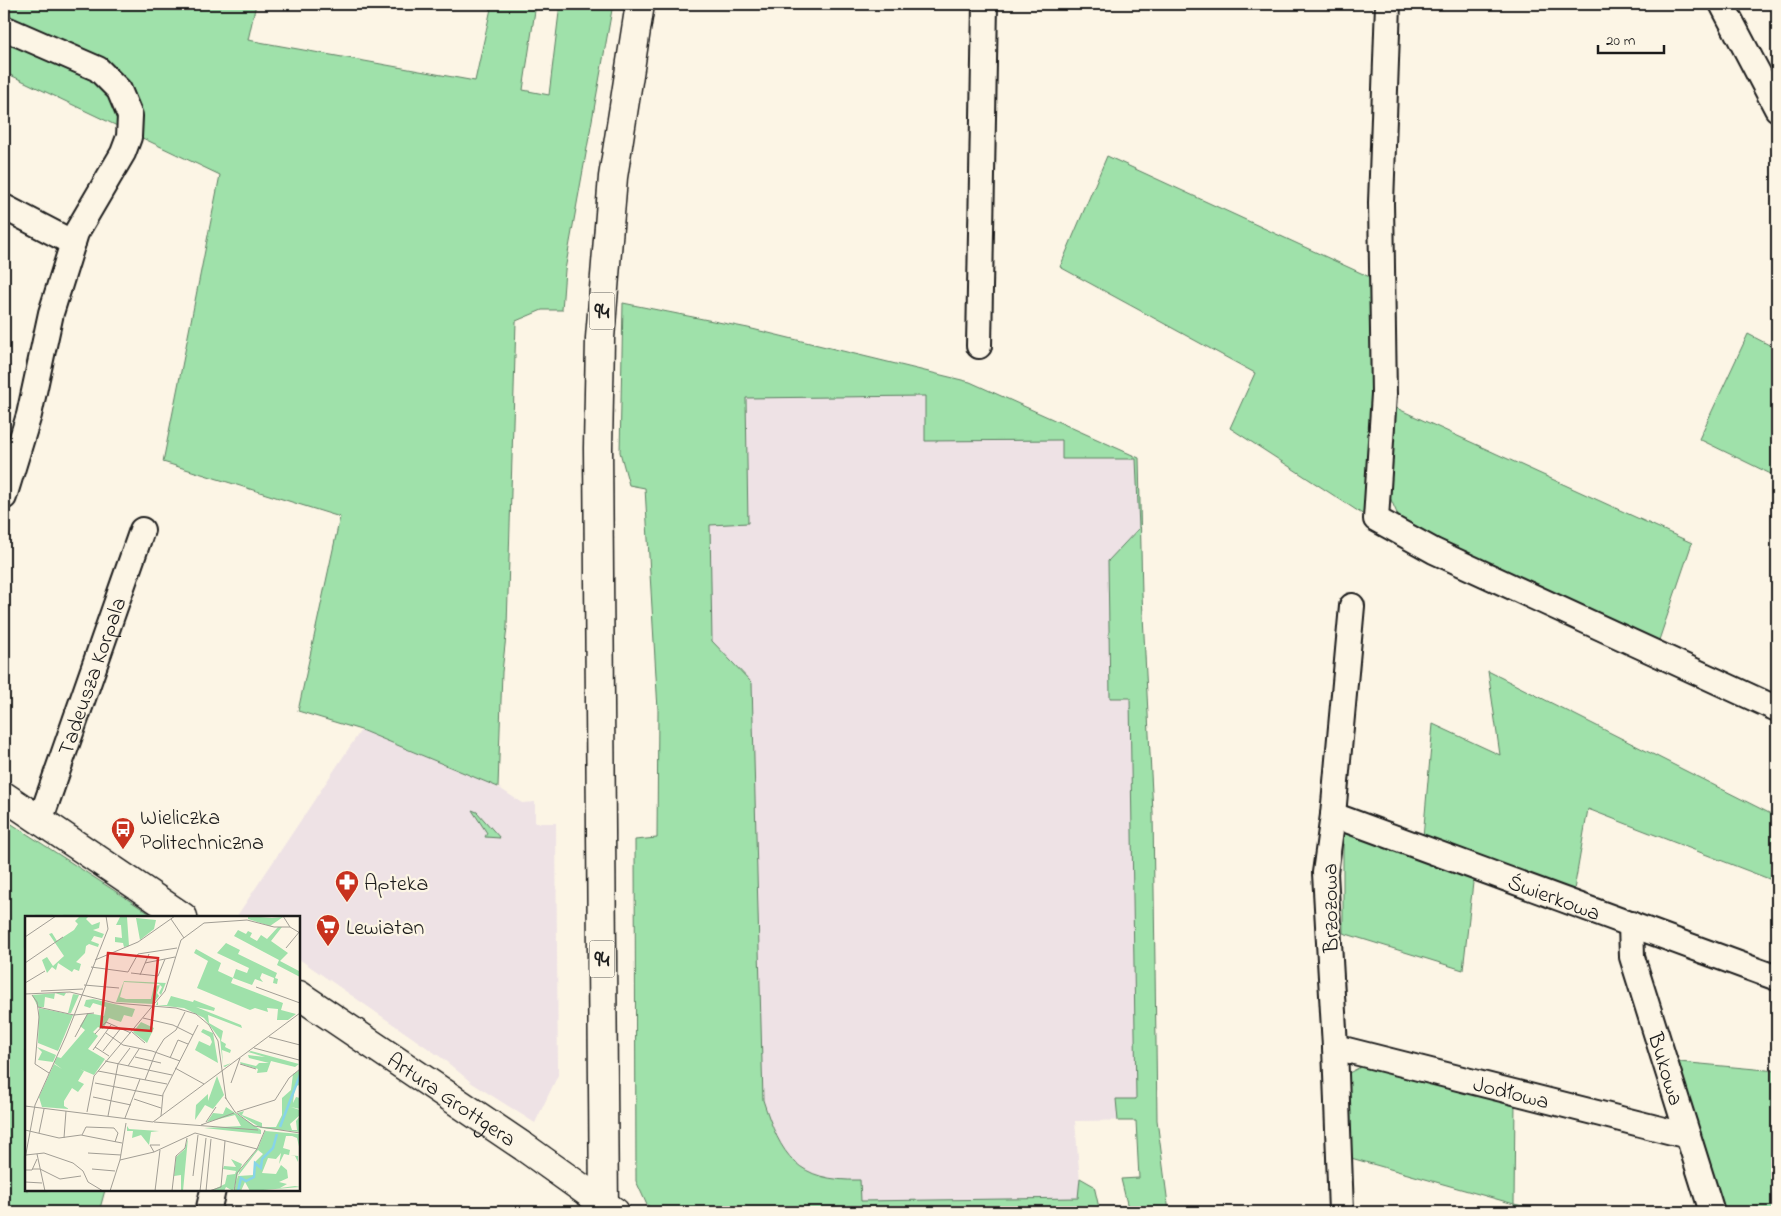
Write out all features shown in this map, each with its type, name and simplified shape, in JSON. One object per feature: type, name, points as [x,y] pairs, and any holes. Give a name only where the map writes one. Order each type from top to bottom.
[{"type":"main road","name":"94","points":[[607,1209],[598,458],[600,338],[613,177],[640,4]]},
{"type":"main road","points":[[4,796],[182,916]]},
{"type":"main road","name":"Artura Grottgera","points":[[300,998],[524,1147],[607,1209]]},
{"type":"street","points":[[979,346],[985,4]]},
{"type":"street","points":[[1388,4],[1381,203],[1384,394],[1376,519],[1434,551],[1777,709]]},
{"type":"street","points":[[1722,4],[1777,108]]},
{"type":"street","points":[[4,28],[98,69],[119,90],[130,116],[129,138],[123,153],[76,233],[51,313],[29,415],[5,490]]},
{"type":"street","points":[[4,207],[73,243]]},
{"type":"street","name":"Tadeusza Korpala","points":[[40,821],[142,530]]},
{"type":"street","name":"Brzozowa","points":[[1340,1212],[1335,1047],[1325,873],[1333,815],[1352,606]]},
{"type":"street","name":"Świerkowa","points":[[1333,815],[1777,978]]},
{"type":"street","name":"Bukowa","points":[[1631,924],[1632,957],[1712,1212]]},
{"type":"street","name":"Jodłowa","points":[[1335,1047],[1688,1136]]},
{"type":"street","points":[[208,1212],[213,1191]]},
{"type":"shaded area","points":[[688,318],[748,328],[970,382],[1139,458],[1142,595],[1153,813],[1157,1120],[1075,1121],[1082,1205],[836,1208],[753,1136],[693,688]]},
{"type":"shaded area","points":[[361,730],[498,787],[522,803],[535,802],[535,823],[556,823],[558,1075],[535,1123],[472,1083],[442,1058],[300,960],[300,916],[237,916]]},
{"type":"green space","points":[[4,4],[256,4],[248,40],[475,81],[492,4],[536,4],[523,90],[549,95],[560,4],[613,4],[565,270],[562,310],[542,310],[516,321],[507,627],[502,672],[498,787],[361,730],[298,711],[340,517],[163,462],[220,175],[4,72]]},
{"type":"green space","points":[[1107,156],[1374,279],[1371,442],[1367,517],[1230,428],[1255,373],[1060,267]]},
{"type":"green space","points":[[623,303],[748,328],[970,382],[1139,458],[1142,595],[1153,813],[1157,1120],[1169,1212],[1129,1212],[1121,1179],[1139,1178],[1136,1121],[1118,1121],[1116,1099],[1136,1099],[1130,698],[1110,698],[1108,561],[1139,528],[1136,459],[1062,459],[1062,440],[925,441],[925,396],[746,398],[748,523],[710,525],[712,641],[752,683],[763,1100],[777,1136],[795,1162],[806,1170],[821,1176],[860,1180],[861,1201],[1078,1198],[1080,1178],[1094,1186],[1100,1212],[657,1212],[647,1205],[636,1181],[635,840],[657,838],[658,710],[645,488],[629,485],[620,452]]},
{"type":"green space","points":[[1748,334],[1777,349],[1777,477],[1699,439]]},
{"type":"green space","points":[[1394,407],[1692,543],[1657,646],[1424,537],[1400,520],[1388,493]]},
{"type":"green space","points":[[1488,671],[1777,817],[1777,882],[1588,809],[1574,890],[1423,837],[1433,724],[1500,755]]},
{"type":"green space","points":[[472,810],[477,812],[500,838],[485,837],[487,833]]},
{"type":"green space","points":[[4,819],[153,916],[25,916],[25,1191],[105,1191],[99,1212],[4,1212]]},
{"type":"green space","points":[[1343,826],[1474,874],[1463,970],[1343,933]]},
{"type":"green space","points":[[1370,1062],[1515,1101],[1514,1204],[1351,1158],[1349,1073]]},
{"type":"green space","points":[[1679,1062],[1777,1071],[1777,1212],[1723,1212]]},
{"type":"green space","points":[[1514,1204],[1548,1212],[1515,1212]]},
{"type":"place","name":"Wieliczka Politechniczna","points":[[123,850]]},
{"type":"place","name":"Apteka","points":[[347,903]]},
{"type":"place","name":"Lewiatan","points":[[328,947]]}]
